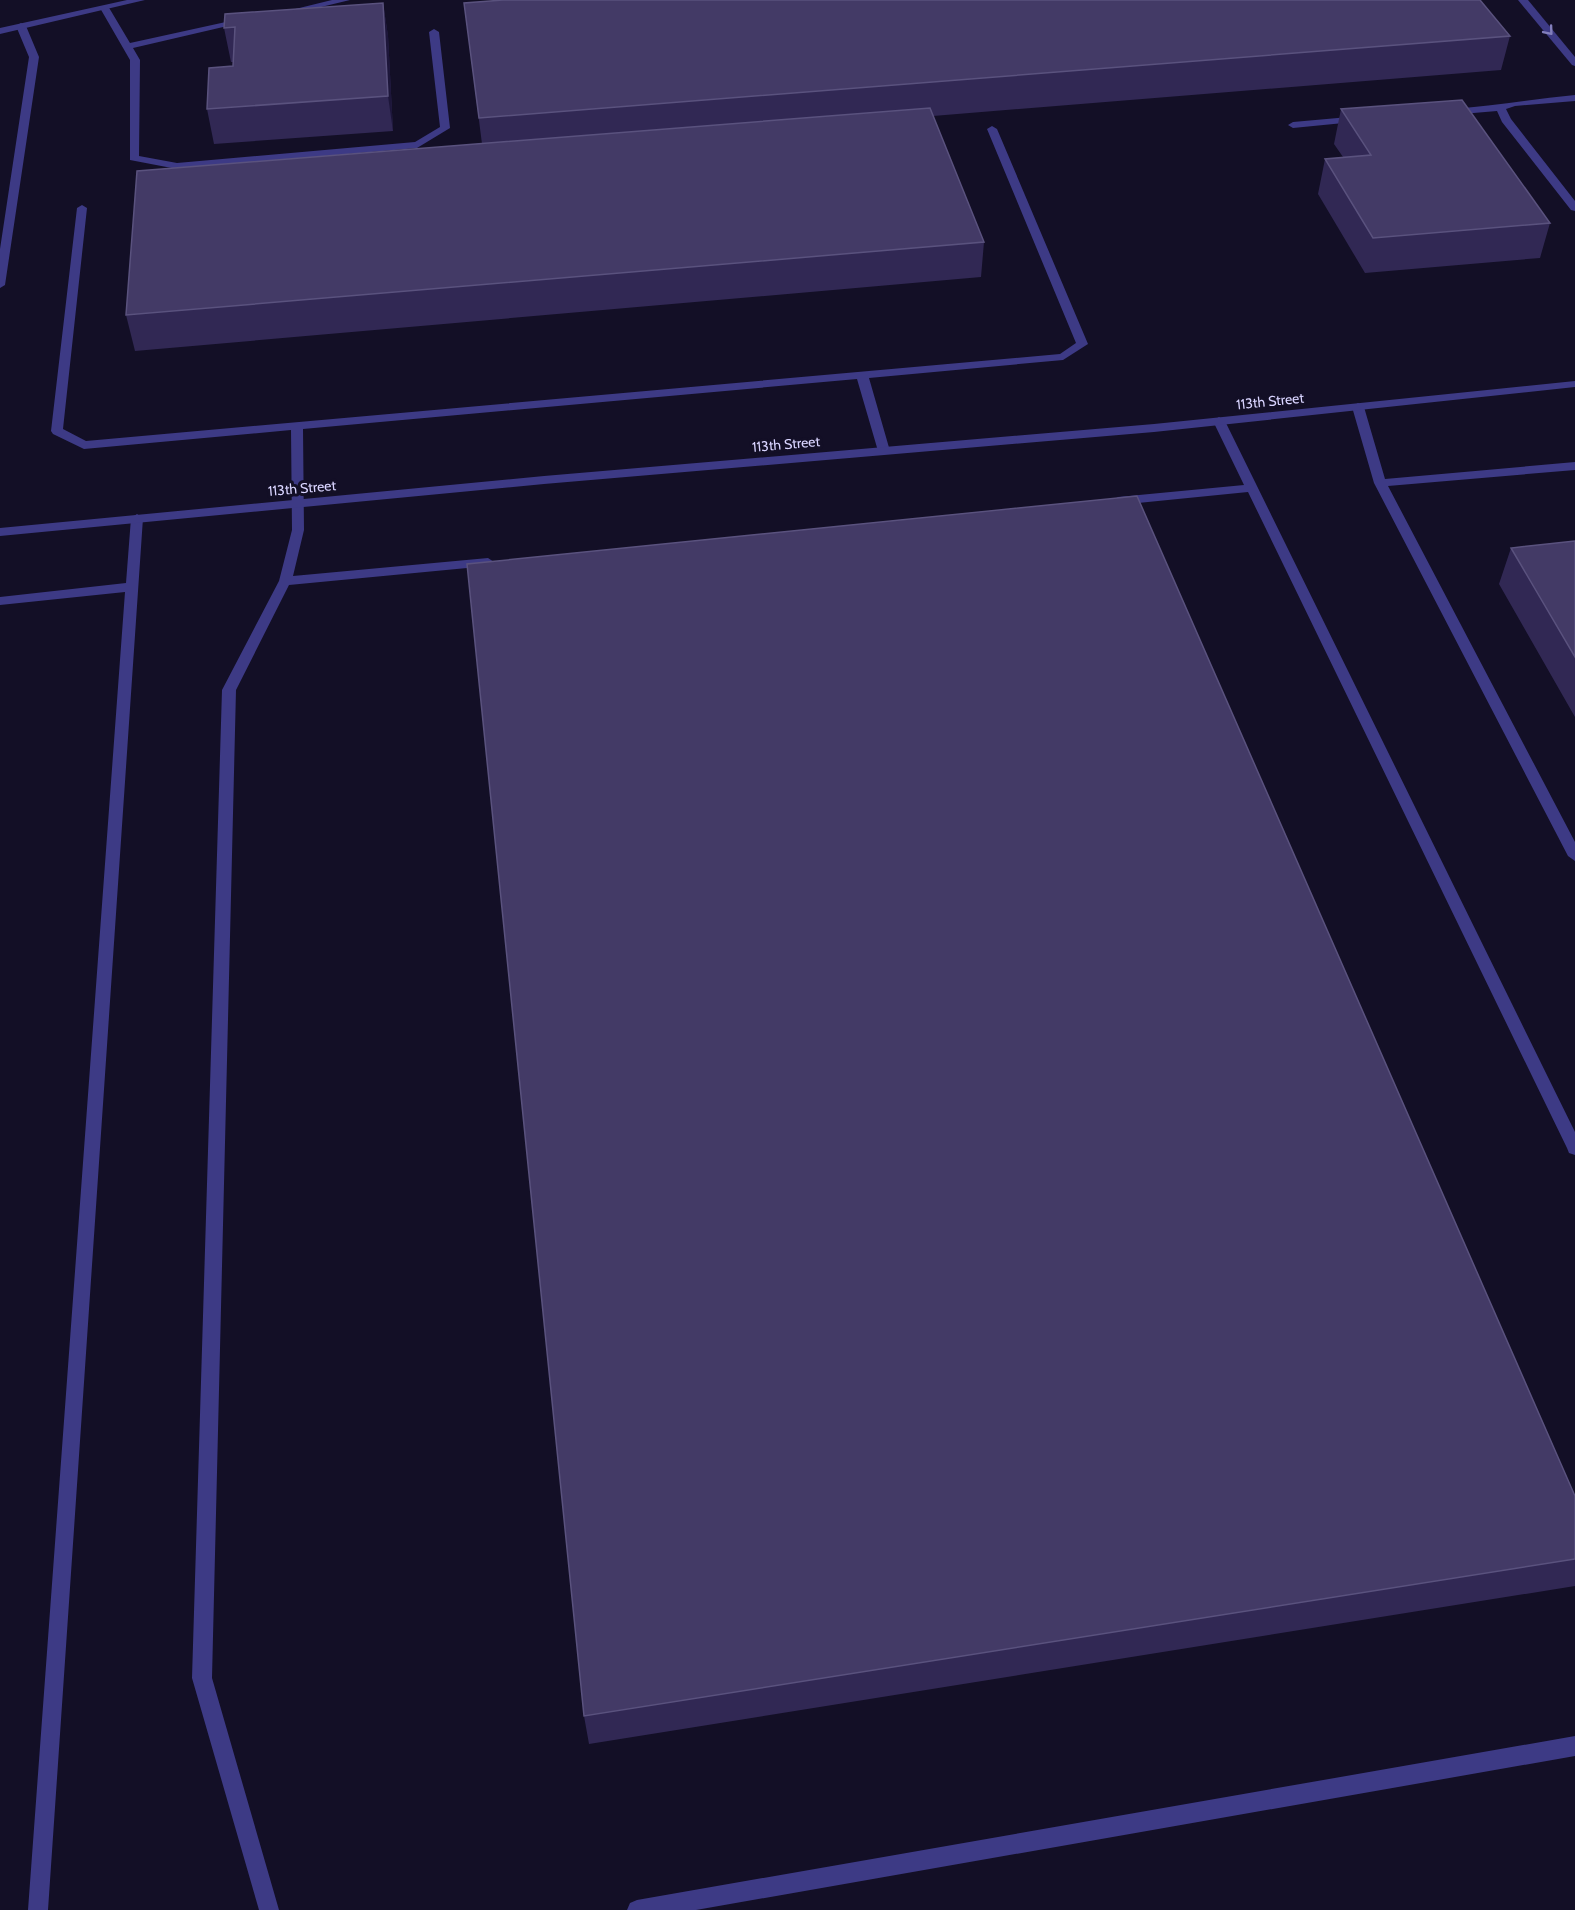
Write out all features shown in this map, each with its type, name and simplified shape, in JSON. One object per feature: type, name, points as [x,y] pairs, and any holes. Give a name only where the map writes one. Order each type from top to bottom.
[{"type":"street","points":[[0,31],[140,0]]},
{"type":"street","points":[[276,15],[345,0]]},
{"type":"street","points":[[1523,0],[1575,63]]},
{"type":"street","points":[[105,8],[135,60],[134,158],[177,166],[417,145],[445,128],[434,32]]},
{"type":"street","points":[[127,46],[253,19]]},
{"type":"street","points":[[0,285],[34,57],[21,26]]},
{"type":"street","points":[[1443,112],[1500,108],[1514,103],[1575,98]]},
{"type":"street","points":[[1500,108],[1506,120],[1575,208]]},
{"type":"street","points":[[1293,125],[1374,118]]},
{"type":"street","points":[[82,208],[57,431],[84,445],[1063,357],[1082,344],[992,129]]},
{"type":"street","points":[[862,375],[884,451]]},
{"type":"street","name":"113th Street","points":[[0,532],[1219,421],[1575,384]]},
{"type":"street","points":[[1358,407],[1380,483],[1575,856]]},
{"type":"street","points":[[1219,421],[1575,1148]]},
{"type":"street","points":[[269,1910],[202,1678],[229,690],[285,581],[298,530],[297,425]]},
{"type":"street","points":[[1380,483],[1575,466]]},
{"type":"street","points":[[1109,502],[1252,489]]},
{"type":"street","points":[[38,1910],[137,518]]},
{"type":"street","points":[[285,581],[500,561]]},
{"type":"street","points":[[0,601],[131,587]]},
{"type":"street","points":[[637,1910],[1575,1746]]},
{"type":"building","points":[[503,0],[1480,0],[1510,36],[479,118],[464,3]]},
{"type":"building","points":[[383,3],[388,96],[207,109],[209,68],[233,66],[235,27],[224,28],[225,14]]},
{"type":"building","points":[[1462,100],[1550,223],[1373,238],[1325,159],[1371,155],[1341,109]]},
{"type":"building","points":[[930,108],[984,242],[126,315],[137,171]]},
{"type":"building","points":[[1137,496],[1575,1496],[1575,1559],[584,1716],[467,564]]},
{"type":"building","points":[[1575,541],[1575,657],[1511,548]]}]
